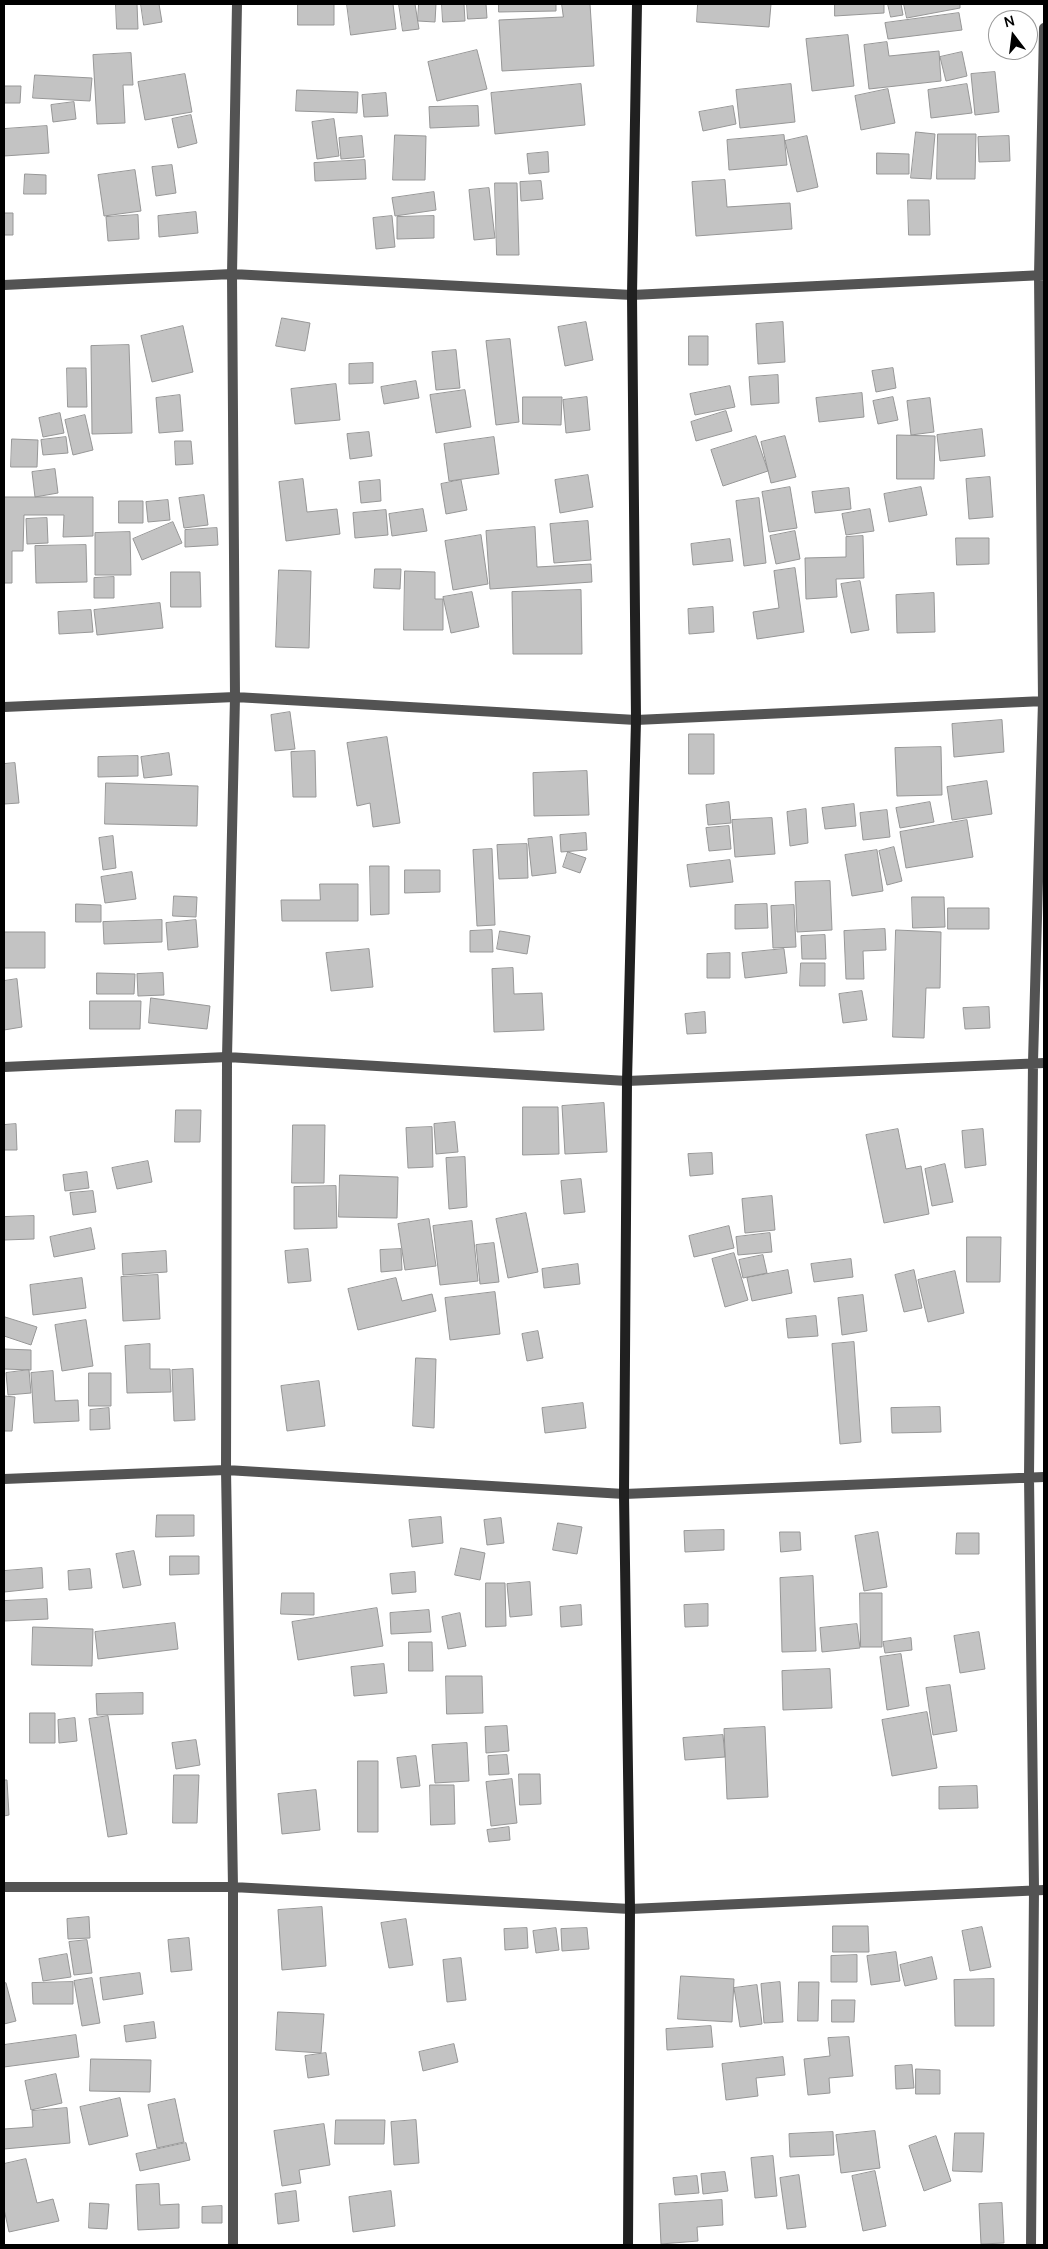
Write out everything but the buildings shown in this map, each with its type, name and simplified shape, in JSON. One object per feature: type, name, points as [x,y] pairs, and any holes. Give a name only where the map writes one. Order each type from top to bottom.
[{"type":"street","points":[[232,2245],[234,1887],[226,1470],[227,1057],[235,697],[232,274],[237,4]]},
{"type":"street","points":[[628,2245],[630,1909],[624,1494],[627,1081],[636,720],[632,295],[637,4]]},
{"type":"street","points":[[1031,2245],[1039,1889],[1029,1476],[1033,1062],[1043,701],[1042,275],[1044,28]]},
{"type":"street","points":[[4,285],[232,274],[632,295],[1042,275]]},
{"type":"street","points":[[4,707],[235,697],[636,720],[1043,701]]},
{"type":"street","points":[[4,1067],[227,1057],[627,1081],[1044,1063]]},
{"type":"street","points":[[4,1479],[226,1470],[624,1494],[1029,1476],[1044,1477]]},
{"type":"street","points":[[4,1886],[234,1887],[630,1909],[1039,1889]]}]
